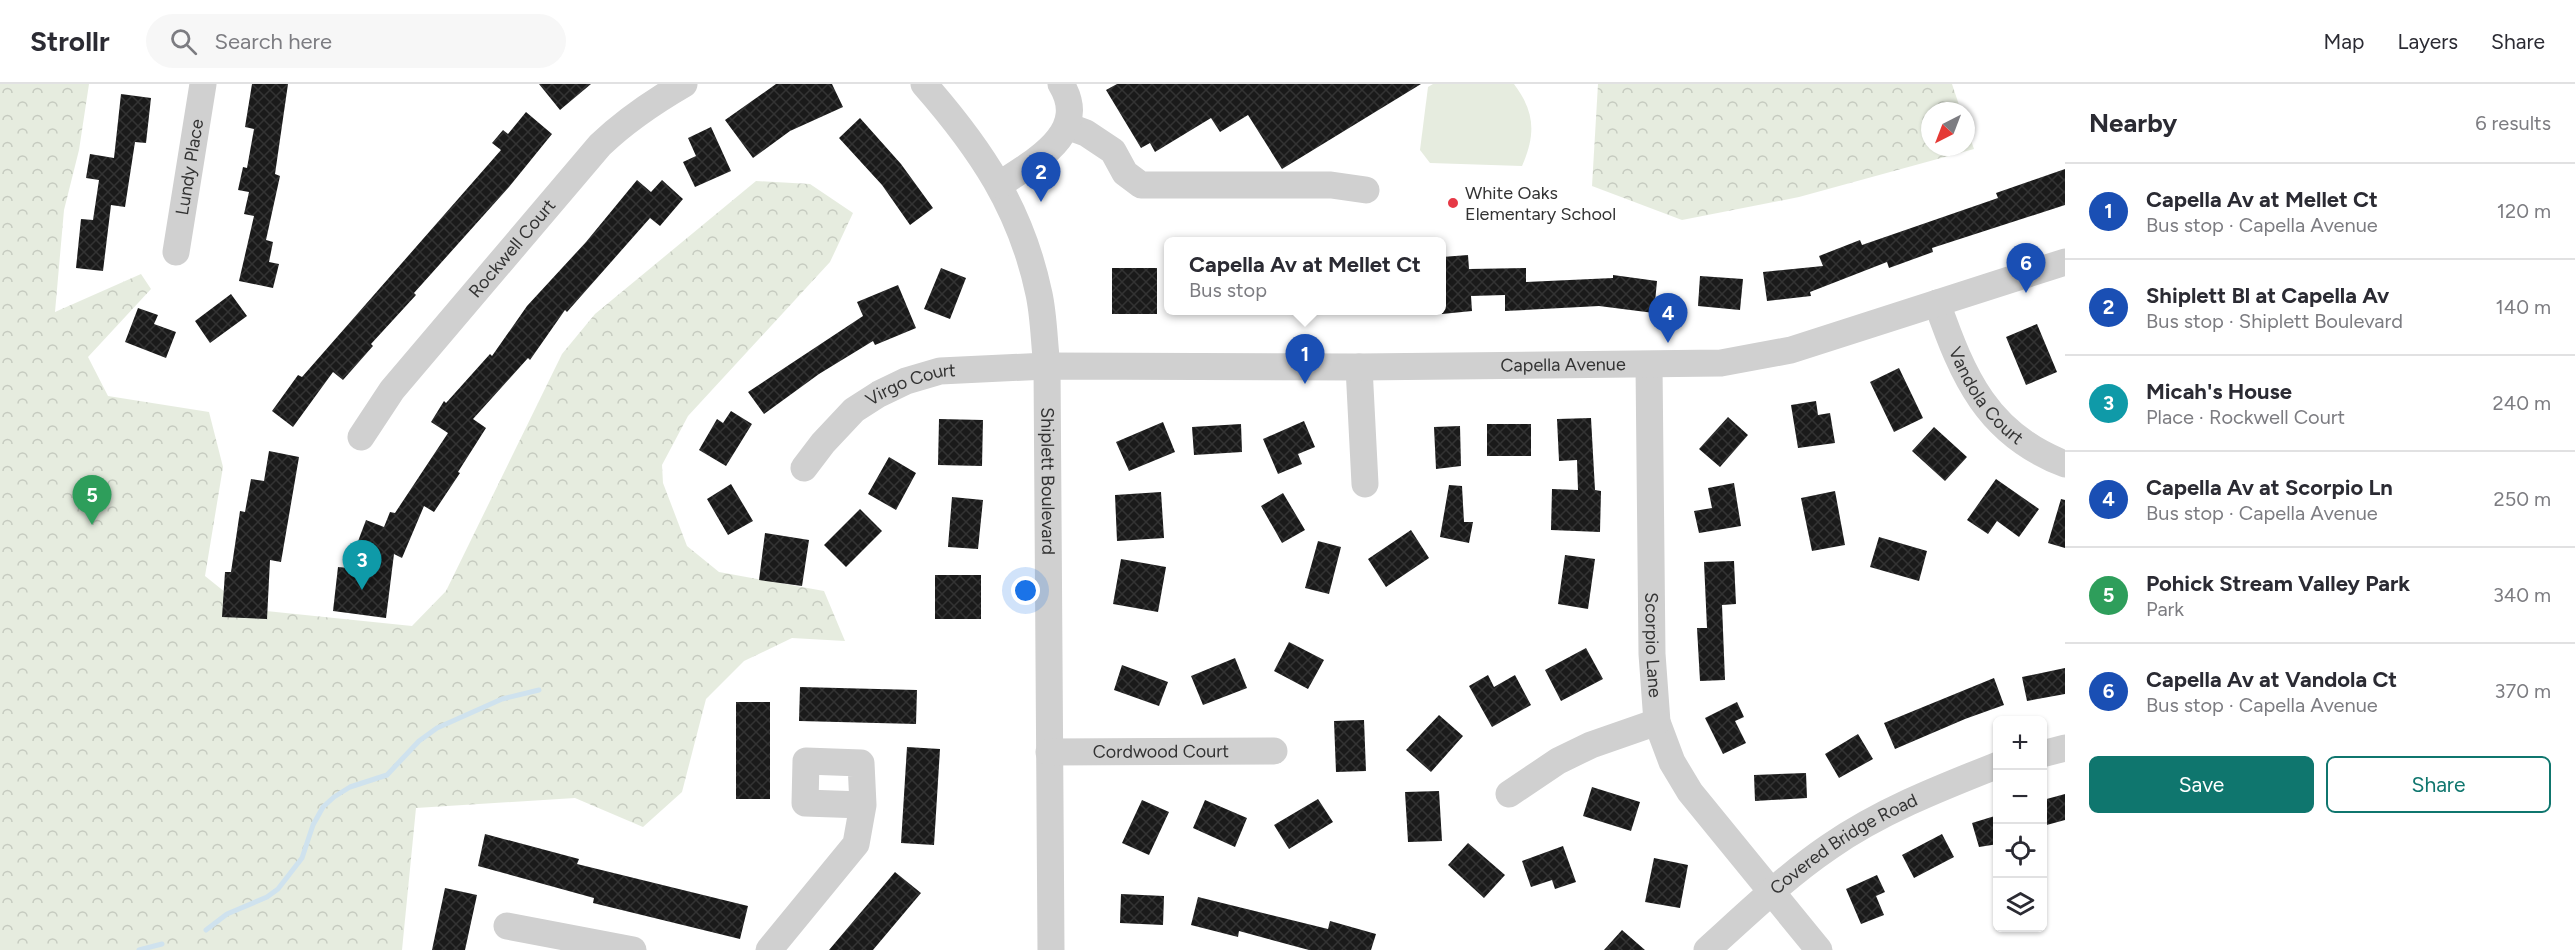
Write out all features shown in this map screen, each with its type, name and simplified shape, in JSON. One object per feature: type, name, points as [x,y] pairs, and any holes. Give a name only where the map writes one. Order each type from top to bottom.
[{"type":"street","name":"Lundy Place","points":[[176,252],[203,84]]},
{"type":"street","name":"Rockwell Court","points":[[361,437],[392,390],[600,145],[647,105],[684,84]]},
{"type":"street","name":"Shiplett Boulevard","points":[[924,84],[971,141],[1011,206],[1029,255],[1039,295],[1047,366],[1051,950]]},
{"type":"street","points":[[999,185],[1049,150],[1065,131],[1070,113],[1067,94],[1061,84]]},
{"type":"street","points":[[1067,126],[1086,133],[1113,151],[1125,173],[1141,185],[1331,185],[1365,190]]},
{"type":"street","name":"Capella Avenue","points":[[1047,366],[1359,368],[1722,363],[1791,350],[2065,261]]},
{"type":"street","name":"Vandola Court","points":[[1938,303],[1957,360],[1979,398],[1998,422],[2042,455],[2065,464]]},
{"type":"street","name":"Scorpio Lane","points":[[1649,365],[1652,654],[1657,722],[1672,762],[1690,792],[1819,950]]},
{"type":"street","name":"Virgo Court","points":[[804,468],[830,435],[854,410],[906,381],[940,371],[1047,366]]},
{"type":"street","points":[[1359,368],[1365,484]]},
{"type":"street","points":[[1509,795],[1558,761],[1591,745],[1657,722]]},
{"type":"street","points":[[2047,753],[2065,748]]},
{"type":"street","name":"Cordwood Court","points":[[1049,752],[1274,751]]},
{"type":"street","name":"Covered Bridge Road","points":[[1707,950],[1771,891],[1830,846],[1911,800],[1993,767]]},
{"type":"street","points":[[769,950],[856,844],[863,805]]},
{"type":"street","points":[[507,926],[633,950]]},
{"type":"green space","points":[[0,84],[89,84],[79,150],[64,210],[55,312],[141,274],[151,289],[88,357],[108,396],[209,412],[223,467],[205,576],[246,609],[412,626],[446,591],[562,354],[595,314],[756,181],[810,184],[853,213],[830,262],[688,416],[662,465],[663,483],[687,546],[719,572],[824,591],[845,641],[792,638],[744,661],[706,699],[682,792],[643,827],[575,798],[416,808],[402,950],[0,950]]},
{"type":"green space","points":[[1433,84],[1514,84],[1526,104],[1531,124],[1530,144],[1522,166],[1430,163],[1420,150],[1428,87]]},
{"type":"green space","points":[[1598,84],[1952,84],[1958,102],[1921,102],[1921,156],[1948,156],[1799,197],[1682,220],[1592,186]]},
{"type":"building","points":[[252,84],[288,84],[275,174],[280,176],[266,240],[273,242],[269,262],[279,264],[273,288],[239,281],[254,216],[244,214],[249,192],[238,190],[243,167],[247,168],[254,129],[245,127]]},
{"type":"building","points":[[539,84],[591,84],[560,110]]},
{"type":"building","points":[[776,84],[832,84],[843,107],[790,131],[753,158],[725,120]]},
{"type":"building","points":[[1117,84],[1421,84],[1282,169],[1248,115],[1220,132],[1211,118],[1155,152],[1150,143],[1141,148],[1106,90]]},
{"type":"building","points":[[121,94],[151,98],[146,143],[135,142],[125,207],[111,205],[103,271],[76,268],[81,219],[93,220],[99,180],[86,178],[90,154],[114,158]]},
{"type":"building","points":[[526,112],[552,134],[509,187],[414,293],[416,295],[371,344],[373,346],[343,380],[333,372],[293,427],[272,411],[298,375],[302,377],[501,150],[492,143],[503,130],[508,134]]},
{"type":"building","points":[[860,118],[901,164],[933,208],[910,225],[882,185],[839,138]]},
{"type":"building","points":[[711,127],[731,171],[695,187],[683,162],[696,156],[688,138]]},
{"type":"building","points":[[2065,169],[2065,205],[1932,248],[1933,252],[1889,268],[1887,262],[1810,292],[1811,296],[1767,301],[1763,272],[1823,266],[1819,256],[1860,240],[1862,245],[1998,198],[1996,193]]},
{"type":"building","points":[[637,180],[651,192],[662,180],[683,199],[660,226],[650,218],[567,312],[565,310],[530,360],[528,358],[473,419],[486,428],[458,472],[460,473],[434,512],[424,506],[402,558],[394,554],[386,618],[333,611],[338,567],[348,568],[366,520],[384,527],[390,512],[395,513],[448,433],[431,422],[444,401],[446,403],[490,354],[492,356],[527,306],[586,242]]},
{"type":"building","points":[[1468,255],[1469,269],[1526,268],[1526,282],[1613,278],[1613,275],[1657,281],[1654,313],[1599,306],[1505,311],[1505,295],[1471,296],[1472,311],[1446,314],[1446,257]]},
{"type":"building","points":[[941,268],[966,278],[950,319],[924,309]]},
{"type":"building","points":[[1112,268],[1157,268],[1157,314],[1112,314]]},
{"type":"building","points":[[1700,276],[1743,279],[1740,310],[1698,306]]},
{"type":"building","points":[[898,285],[916,328],[875,345],[873,341],[819,374],[764,414],[748,392],[863,316],[857,302]]},
{"type":"building","points":[[231,294],[247,316],[210,343],[195,321]]},
{"type":"building","points":[[138,308],[158,315],[154,324],[176,332],[166,358],[125,342]]},
{"type":"building","points":[[2037,324],[2057,372],[2026,385],[2006,337]]},
{"type":"building","points":[[1899,368],[1923,418],[1894,432],[1870,382]]},
{"type":"building","points":[[1816,401],[1818,415],[1830,413],[1835,443],[1798,448],[1791,405]]},
{"type":"building","points":[[731,411],[752,424],[726,466],[699,450],[717,419],[723,423]]},
{"type":"building","points":[[1728,417],[1748,435],[1720,467],[1699,449]]},
{"type":"building","points":[[1591,418],[1595,490],[1601,491],[1600,532],[1551,530],[1552,489],[1578,490],[1577,460],[1559,461],[1557,419]]},
{"type":"building","points":[[939,419],[983,420],[982,466],[938,465]]},
{"type":"building","points":[[1304,421],[1315,447],[1298,454],[1302,464],[1278,474],[1263,439]]},
{"type":"building","points":[[1163,422],[1175,452],[1129,471],[1116,442]]},
{"type":"building","points":[[1241,424],[1242,452],[1194,455],[1192,427]]},
{"type":"building","points":[[1487,424],[1531,424],[1531,456],[1487,456]]},
{"type":"building","points":[[1460,426],[1461,466],[1436,469],[1434,427]]},
{"type":"building","points":[[1934,427],[1967,457],[1945,481],[1912,451]]},
{"type":"building","points":[[269,451],[299,457],[281,562],[270,560],[267,619],[222,617],[225,572],[231,572],[240,511],[245,512],[251,479],[264,481]]},
{"type":"building","points":[[889,457],[916,473],[896,510],[868,494]]},
{"type":"building","points":[[1996,479],[2039,509],[2019,537],[1997,521],[1988,534],[1967,520]]},
{"type":"building","points":[[1734,483],[1741,526],[1699,533],[1694,511],[1712,508],[1708,488]]},
{"type":"building","points":[[731,484],[753,521],[728,535],[707,499]]},
{"type":"building","points":[[1449,485],[1462,486],[1464,522],[1473,522],[1469,543],[1440,537]]},
{"type":"building","points":[[1835,491],[1845,545],[1812,551],[1801,498]]},
{"type":"building","points":[[1161,492],[1164,538],[1117,541],[1115,495]]},
{"type":"building","points":[[1283,493],[1305,530],[1282,543],[1261,506]]},
{"type":"building","points":[[952,497],[983,500],[978,549],[948,547]]},
{"type":"building","points":[[2061,499],[2065,500],[2065,548],[2048,543]]},
{"type":"building","points":[[860,509],[882,531],[846,567],[824,545]]},
{"type":"building","points":[[1411,530],[1429,558],[1386,587],[1368,559]]},
{"type":"building","points":[[765,533],[809,540],[802,586],[759,580]]},
{"type":"building","points":[[1879,537],[1927,551],[1919,581],[1870,567]]},
{"type":"building","points":[[1318,541],[1341,547],[1329,594],[1305,588]]},
{"type":"building","points":[[1565,555],[1595,559],[1588,609],[1558,604]]},
{"type":"building","points":[[1121,559],[1166,567],[1158,612],[1113,604]]},
{"type":"building","points":[[1734,561],[1736,604],[1722,605],[1725,680],[1700,681],[1697,628],[1707,628],[1704,562]]},
{"type":"building","points":[[935,575],[981,575],[981,619],[935,619]]},
{"type":"building","points":[[1289,642],[1324,660],[1308,689],[1274,671]]},
{"type":"building","points":[[1586,648],[1603,679],[1561,701],[1545,670]]},
{"type":"building","points":[[1235,658],[1247,688],[1203,705],[1191,676]]},
{"type":"building","points":[[1122,665],[1168,682],[1159,706],[1114,690]]},
{"type":"building","points":[[2065,668],[2065,694],[2027,701],[2022,677]]},
{"type":"building","points":[[1488,675],[1494,687],[1515,675],[1531,705],[1492,727],[1469,686]]},
{"type":"building","points":[[1994,678],[2004,705],[1895,749],[1884,723]]},
{"type":"building","points":[[800,687],[917,690],[916,724],[799,721]]},
{"type":"building","points":[[736,702],[770,702],[770,799],[736,799]]},
{"type":"building","points":[[1737,702],[1744,717],[1735,721],[1746,743],[1723,754],[1705,718]]},
{"type":"building","points":[[1439,715],[1463,736],[1431,772],[1406,750]]},
{"type":"building","points":[[1364,720],[1366,771],[1336,772],[1334,721]]},
{"type":"building","points":[[1858,734],[1873,759],[1839,778],[1825,754]]},
{"type":"building","points":[[907,747],[940,749],[934,845],[901,843]]},
{"type":"building","points":[[1806,773],[1807,798],[1755,801],[1754,775]]},
{"type":"building","points":[[1592,787],[1640,802],[1631,831],[1583,816]]},
{"type":"building","points":[[1439,791],[1442,841],[1408,842],[1405,792]]},
{"type":"building","points":[[2065,794],[2065,820],[2047,825],[2047,799]]},
{"type":"building","points":[[1318,799],[1333,822],[1289,849],[1274,825]]},
{"type":"building","points":[[1142,800],[1169,812],[1149,855],[1122,843]]},
{"type":"building","points":[[1205,800],[1247,818],[1235,847],[1193,828]]},
{"type":"building","points":[[1993,817],[1993,845],[1979,847],[1972,823]]},
{"type":"building","points":[[485,834],[579,859],[577,864],[748,906],[740,939],[593,903],[594,898],[478,866]]},
{"type":"building","points":[[1942,834],[1954,857],[1914,878],[1902,855]]},
{"type":"building","points":[[1468,843],[1505,875],[1484,898],[1448,865]]},
{"type":"building","points":[[1563,846],[1576,882],[1555,889],[1552,880],[1531,887],[1522,861]]},
{"type":"building","points":[[1654,858],[1688,865],[1680,908],[1645,902]]},
{"type":"building","points":[[895,872],[921,893],[873,950],[829,950]]},
{"type":"building","points":[[1877,875],[1885,892],[1876,896],[1884,915],[1861,924],[1846,889]]},
{"type":"building","points":[[445,888],[477,895],[465,950],[432,950]]},
{"type":"building","points":[[1121,894],[1164,896],[1163,925],[1120,923]]},
{"type":"building","points":[[1198,897],[1328,929],[1330,921],[1376,934],[1371,950],[1309,950],[1239,931],[1238,937],[1191,925]]},
{"type":"building","points":[[1622,930],[1645,950],[1604,950]]},
{"type":"waterway","points":[[206,930],[227,914],[267,897],[278,889],[302,858],[313,825],[323,807],[334,797],[350,787],[387,775],[419,741],[437,728],[502,699],[539,690]]},
{"type":"waterway","points":[[139,950],[162,944]]},
{"type":"place","name":"Shiplett Bl at Capella Av","points":[[1041,202]]},
{"type":"place","name":"White Oaks Elementary School","points":[[1453,203]]},
{"type":"place","name":"Capella Av at Vandola Ct","points":[[2026,293]]},
{"type":"place","name":"Capella Av at Scorpio Ln","points":[[1668,343]]},
{"type":"place","name":"Capella Av at Mellet Ct","points":[[1305,384]]},
{"type":"place","name":"Pohick Stream Valley Park","points":[[92,525]]},
{"type":"place","name":"Micah's House","points":[[362,590]]}]
